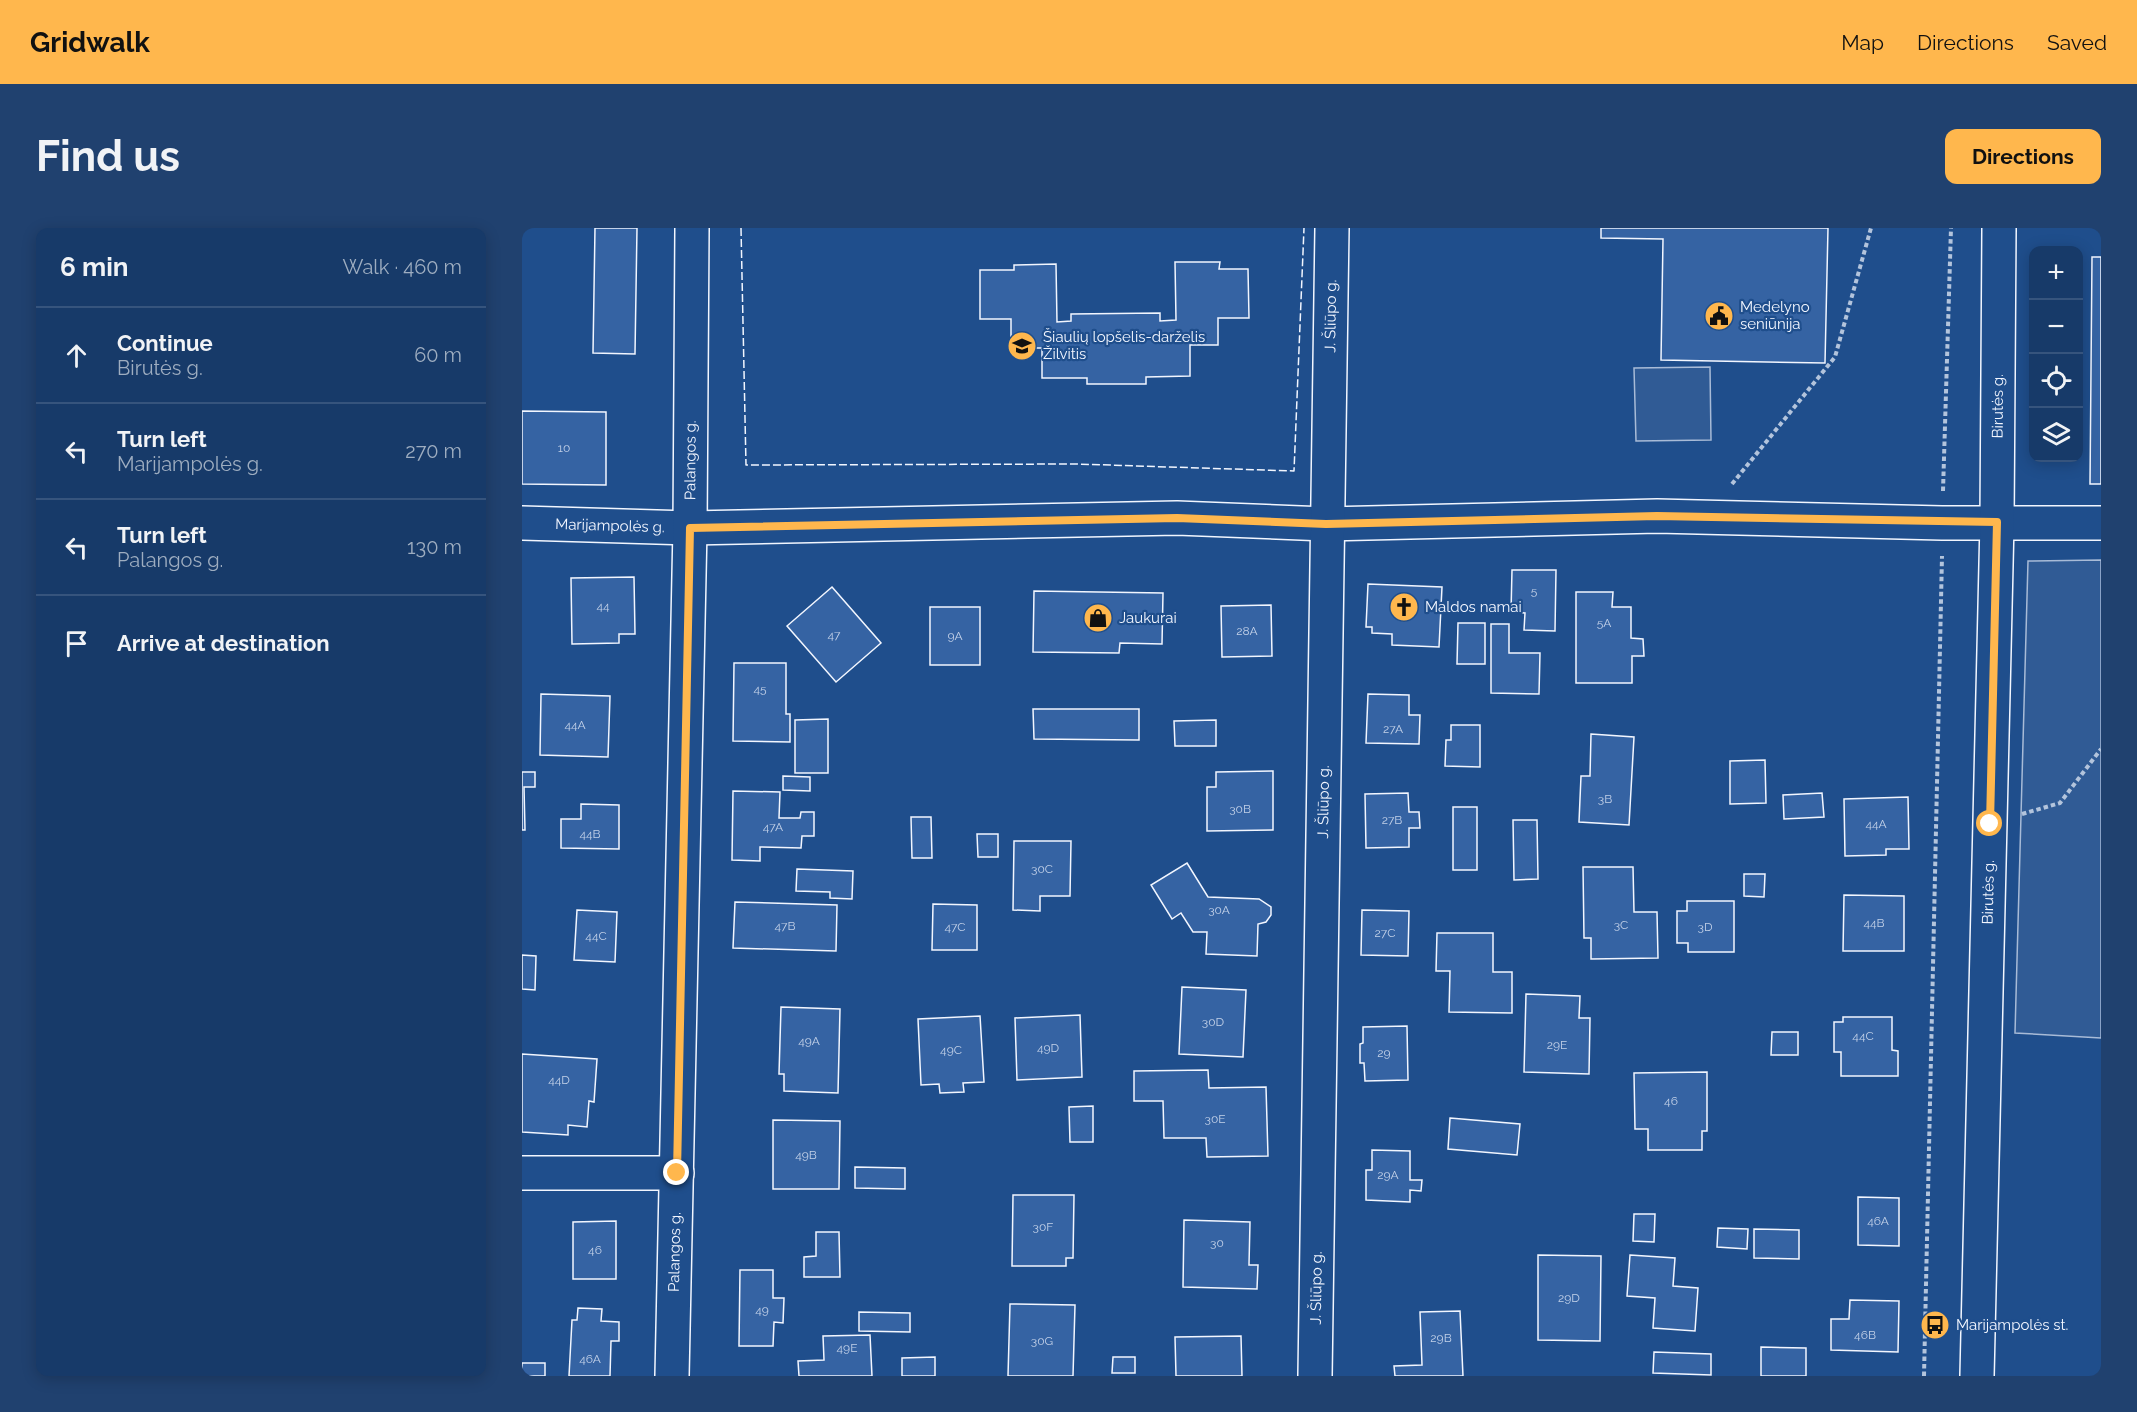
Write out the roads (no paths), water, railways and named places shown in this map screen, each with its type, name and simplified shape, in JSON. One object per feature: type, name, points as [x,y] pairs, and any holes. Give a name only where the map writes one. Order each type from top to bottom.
[{"type":"street","name":"Palangos g.","points":[[672,1376],[690,528],[692,228]]},
{"type":"street","name":"J. Šliūpo g.","points":[[1315,1376],[1332,228]]},
{"type":"street","name":"Birutės g.","points":[[1977,1376],[1997,522],[1999,228]]},
{"type":"street","name":"Marijampolės g.","points":[[522,524],[690,528],[1177,518],[1326,524],[1706,518],[1942,523],[2101,523]]},
{"type":"street","points":[[522,1173],[677,1173]]},
{"type":"place","name":"Medelyno seniūnija","points":[[1719,316]]},
{"type":"place","name":"Šiaulių lopšelis-darželis Žilvitis","points":[[1022,346]]},
{"type":"place","name":"Maldos namai","points":[[1404,607]]},
{"type":"place","name":"Jaukurai","points":[[1098,618]]},
{"type":"place","name":"Marijampolės st.","points":[[1935,1325]]}]
